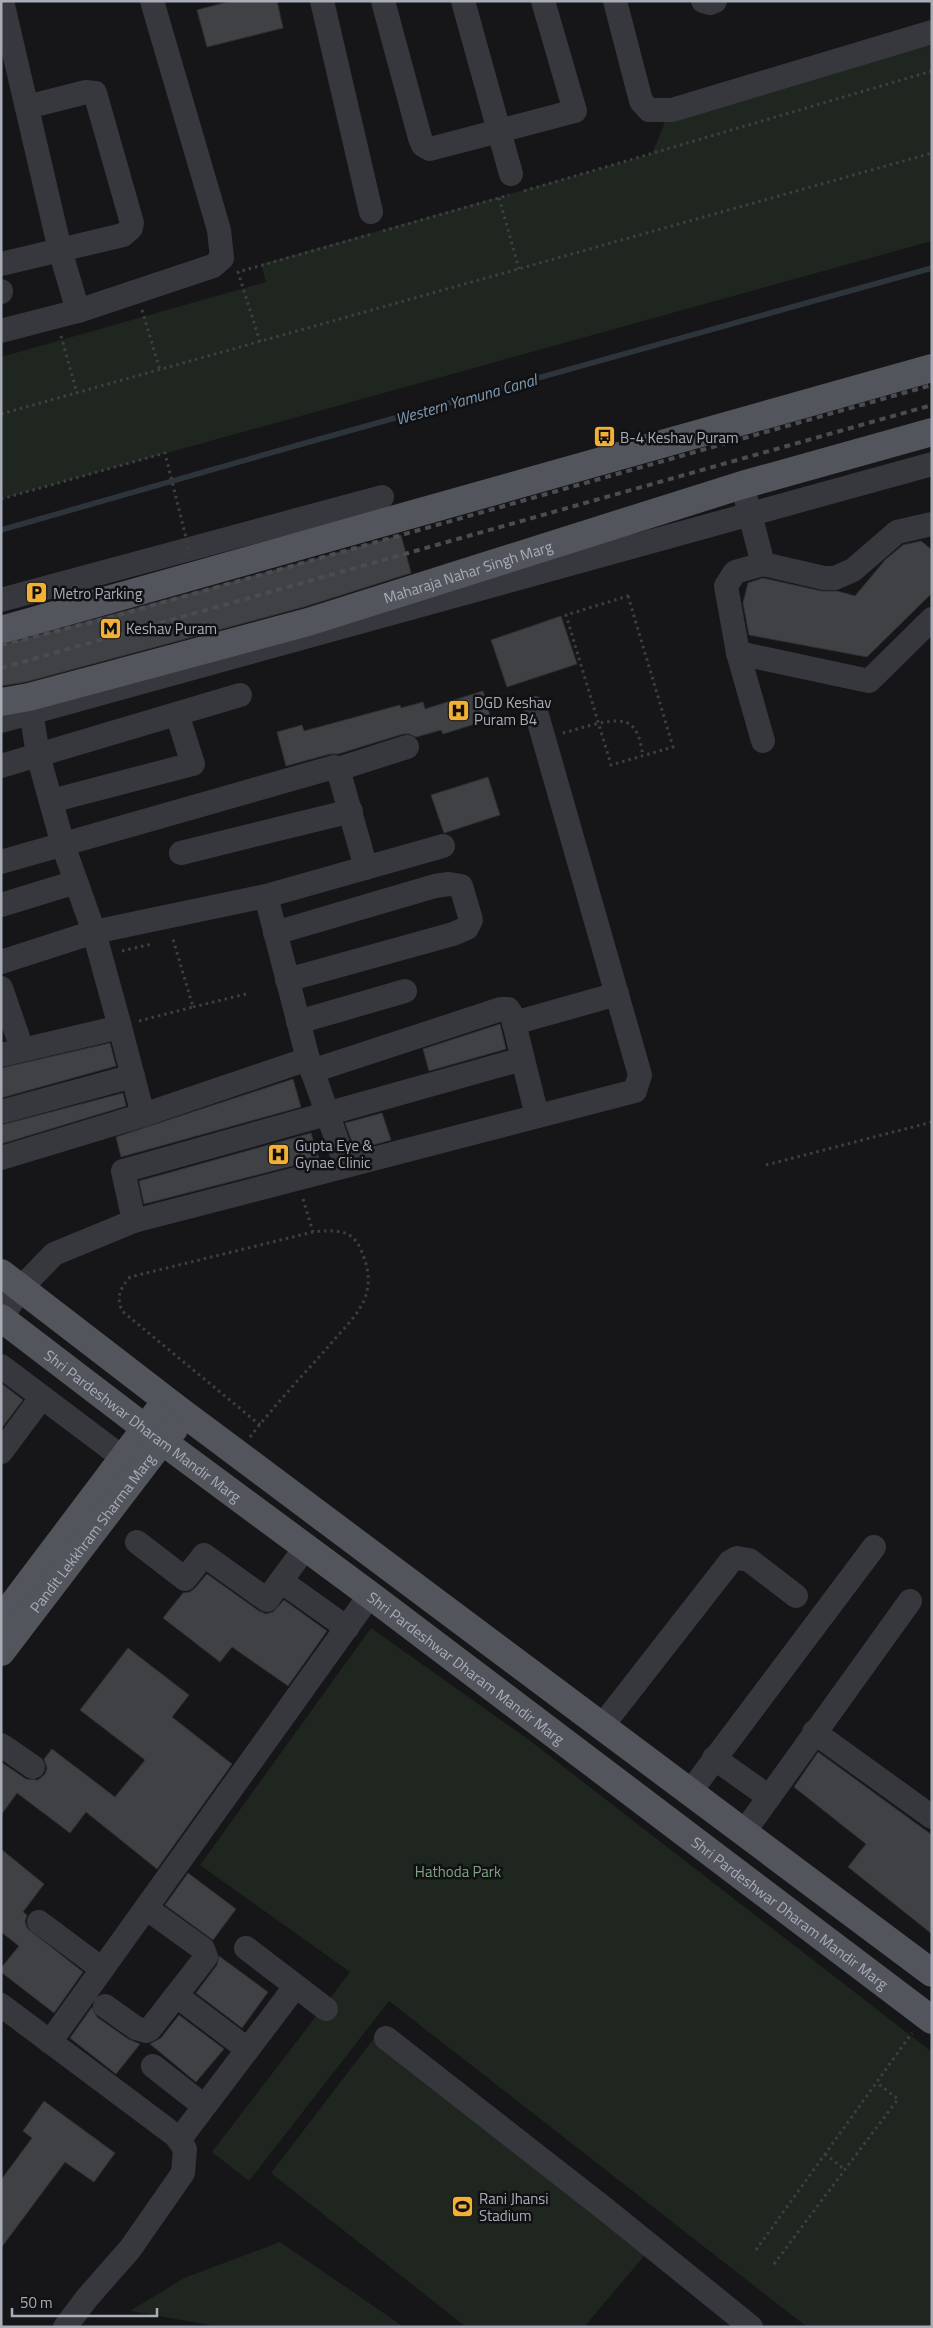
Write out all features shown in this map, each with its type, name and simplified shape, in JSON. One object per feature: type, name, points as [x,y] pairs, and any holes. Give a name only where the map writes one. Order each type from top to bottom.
[{"type":"main road","points":[[1,630],[932,368]]},
{"type":"main road","name":"Maharaja Nahar Singh Marg","points":[[1,702],[30,705],[308,622],[361,614],[742,485],[932,432]]},
{"type":"main road","points":[[11,1280],[177,1408],[932,1973]]},
{"type":"main road","name":"Shri Pardeshwar Dharam Mandir Marg","points":[[1,1318],[153,1435],[929,2017]]},
{"type":"main road","name":"Pandit Lekkhram Sharma Marg","points":[[1,1652],[153,1435],[177,1408]]},
{"type":"main road","name":"Pandit Lekkhram Sharma Marg","points":[[5,1607],[123,1458],[153,1435]]},
{"type":"street","points":[[2,1],[7,46],[27,107],[60,250],[78,311]]},
{"type":"street","points":[[1,331],[78,311],[213,266],[222,258],[219,230],[152,1]]},
{"type":"street","points":[[322,1],[371,212]]},
{"type":"street","points":[[383,1],[423,146],[430,150],[575,112],[543,1]]},
{"type":"street","points":[[463,1],[511,174]]},
{"type":"street","points":[[615,1],[641,101],[648,110],[672,110],[932,32]]},
{"type":"street","points":[[702,1],[715,1]]},
{"type":"street","points":[[1,264],[123,235],[131,228],[132,223],[95,93],[86,92],[27,107]]},
{"type":"street","points":[[361,614],[750,514],[932,464]]},
{"type":"street","points":[[742,485],[763,564]]},
{"type":"street","points":[[1,600],[382,497]]},
{"type":"street","points":[[763,741],[738,653],[726,586],[735,572],[763,564],[824,578],[835,578],[853,570],[897,532],[932,524]]},
{"type":"street","points":[[738,653],[870,681],[932,619]]},
{"type":"street","points":[[1,766],[240,695]]},
{"type":"street","points":[[1,721],[30,705],[38,755],[63,845],[126,1025],[132,1076],[143,1115]]},
{"type":"street","points":[[1,1318],[11,1280],[54,1254],[134,1221],[635,1090],[640,1075],[535,708]]},
{"type":"street","points":[[51,801],[193,764],[177,714]]},
{"type":"street","points":[[1,862],[292,778],[334,767],[338,769],[407,747]]},
{"type":"street","points":[[338,769],[366,868]]},
{"type":"street","points":[[181,853],[351,811]]},
{"type":"street","points":[[1,962],[94,932],[266,896],[443,846]]},
{"type":"street","points":[[1,905],[76,882]]},
{"type":"street","points":[[275,933],[435,886],[449,884],[461,886],[471,920],[467,928],[453,934],[287,980]]},
{"type":"street","points":[[266,896],[310,1065],[346,1166]]},
{"type":"street","points":[[298,1022],[405,991]]},
{"type":"street","points":[[514,1024],[617,994]]},
{"type":"street","points":[[3,1000],[12,1052],[126,1025]]},
{"type":"street","points":[[1,1158],[501,1009],[508,1009],[514,1024],[537,1116]]},
{"type":"street","points":[[134,1221],[123,1171],[522,1059]]},
{"type":"street","points":[[1,1112],[132,1076]]},
{"type":"street","points":[[1,1366],[123,1458]]},
{"type":"street","points":[[1,1452],[42,1397]]},
{"type":"street","points":[[137,1542],[185,1578],[204,1555],[267,1600],[306,1548]]},
{"type":"street","points":[[690,1792],[874,1547]]},
{"type":"street","points":[[602,1726],[730,1562],[737,1558],[748,1560],[796,1596]]},
{"type":"street","points":[[281,1581],[347,1628]]},
{"type":"street","points":[[50,2042],[370,1596]]},
{"type":"street","points":[[744,1832],[814,1732],[910,1601]]},
{"type":"street","points":[[814,1732],[932,1817]]},
{"type":"street","points":[[1,1745],[33,1767]]},
{"type":"street","points":[[714,1758],[770,1797]]},
{"type":"street","points":[[105,2006],[136,2028],[146,2031],[150,2029],[203,1963],[205,1953],[203,1949],[146,1908]]},
{"type":"street","points":[[39,1922],[102,1970]]},
{"type":"street","points":[[246,1948],[326,2009]]},
{"type":"street","points":[[179,2140],[295,1987]]},
{"type":"street","points":[[177,1996],[247,2049]]},
{"type":"street","points":[[1,2005],[176,2136],[185,2149],[183,2173],[130,2249],[87,2298],[65,2327]]},
{"type":"street","points":[[386,2038],[606,2209],[751,2327]]},
{"type":"street","points":[[153,2066],[204,2106]]},
{"type":"path","points":[[260,342],[238,272],[500,198],[932,71]]},
{"type":"path","points":[[1,414],[932,153]]},
{"type":"path","points":[[500,198],[519,269]]},
{"type":"path","points":[[140,305],[160,370]]},
{"type":"path","points":[[60,330],[77,393]]},
{"type":"path","points":[[1,499],[165,454],[190,554]]},
{"type":"path","points":[[628,596],[673,747],[611,765],[599,724],[566,615],[628,596]]},
{"type":"path","points":[[543,737],[615,720],[625,721],[632,725],[638,734],[643,756]]},
{"type":"path","points":[[166,940],[174,938],[193,1007]]},
{"type":"path","points":[[115,953],[157,942]]},
{"type":"path","points":[[126,1025],[250,993]]},
{"type":"path","points":[[766,1165],[932,1122]]},
{"type":"path","points":[[297,1179],[313,1232]]},
{"type":"path","points":[[338,1229],[351,1235],[360,1245],[367,1263],[369,1280],[365,1299],[346,1326],[260,1425],[122,1311],[118,1301],[120,1289],[130,1277],[313,1232],[338,1229]]},
{"type":"path","points":[[756,2250],[877,2083],[929,2017]]},
{"type":"path","points":[[774,2264],[898,2099],[877,2083]]},
{"type":"path","points":[[825,2154],[845,2170]]},
{"type":"green space","points":[[932,45],[932,241],[1,499],[1,357],[266,282],[261,264],[652,154],[667,117]]},
{"type":"green space","name":"Hathoda Park","points":[[371,1628],[529,1740],[932,2052],[932,2327],[807,2327],[389,2001],[249,2181],[212,2152],[350,1972],[200,1865]]},
{"type":"green space","name":"Rani Jhansi Stadium","points":[[381,2029],[656,2242],[584,2327],[466,2327],[271,2173]]},
{"type":"green space","points":[[280,2242],[404,2327],[221,2327],[130,2311],[184,2278]]},
{"type":"building","points":[[231,1],[277,1],[283,28],[207,47],[197,10]]},
{"type":"building","points":[[401,535],[411,573],[304,607],[26,682],[1,686],[1,645]]},
{"type":"building","points":[[921,541],[932,550],[932,593],[867,657],[749,635],[743,603],[748,583],[763,578],[821,591],[837,591],[855,596],[886,559],[903,545]]},
{"type":"building","points":[[561,616],[577,664],[507,687],[491,640]]},
{"type":"building","points":[[483,691],[491,719],[443,734],[441,730],[416,737],[403,734],[338,754],[330,754],[286,766],[277,732],[302,725],[304,731],[400,705],[401,708],[423,702],[425,709]]},
{"type":"building","points":[[488,777],[500,815],[444,833],[431,795]]},
{"type":"building","points":[[500,1024],[506,1049],[429,1071],[423,1049]]},
{"type":"building","points":[[110,1043],[116,1066],[1,1098],[1,1068]]},
{"type":"building","points":[[293,1079],[301,1107],[121,1157],[116,1137]]},
{"type":"building","points":[[123,1093],[126,1106],[1,1144],[1,1125]]},
{"type":"building","points":[[382,1113],[391,1140],[355,1150],[345,1123]]},
{"type":"building","points":[[311,1133],[319,1159],[144,1204],[139,1181]]},
{"type":"building","points":[[1,1383],[23,1400],[1,1429]]},
{"type":"building","points":[[207,1574],[259,1611],[266,1614],[273,1612],[284,1600],[327,1631],[288,1686],[232,1647],[220,1662],[163,1618],[183,1593],[190,1592]]},
{"type":"building","points":[[128,1648],[189,1695],[172,1717],[232,1764],[157,1869],[86,1812],[70,1833],[17,1793],[1,1815],[1,1762],[26,1779],[38,1780],[45,1774],[47,1768],[44,1759],[52,1749],[115,1797],[145,1760],[80,1710]]},
{"type":"building","points":[[818,1752],[932,1835],[932,1934],[848,1867],[866,1844],[794,1787]]},
{"type":"building","points":[[1,1849],[44,1884],[23,1912],[27,1915],[25,1921],[27,1928],[83,1972],[54,2013],[1,1972],[1,1968],[19,1946],[1,1932]]},
{"type":"building","points":[[188,1873],[236,1909],[213,1940],[165,1905]]},
{"type":"building","points":[[219,1956],[268,1992],[242,2028],[196,1993],[217,1965]]},
{"type":"building","points":[[92,2007],[97,2017],[128,2039],[140,2044],[116,2074],[70,2038]]},
{"type":"building","points":[[179,2015],[224,2049],[196,2082],[150,2044],[161,2038]]},
{"type":"building","points":[[44,2101],[115,2153],[94,2182],[65,2162],[1,2248],[1,2180],[32,2138],[23,2131]]},
{"type":"waterway","name":"Western Yamuna Canal","points":[[1,530],[932,268]]},
{"type":"railway","points":[[1,645],[108,618],[932,385]]},
{"type":"railway","points":[[1,668],[932,405]]},
{"type":"place","name":"B-4 Keshav Puram","points":[[604,437]]},
{"type":"place","name":"Metro Parking","points":[[37,593]]},
{"type":"place","name":"Keshav Puram","points":[[110,628]]},
{"type":"place","name":"DGD Keshav Puram B4","points":[[458,711]]},
{"type":"place","name":"Gupta Eye & Gynae Clinic","points":[[279,1154]]},
{"type":"place","name":"Rani Jhansi Stadium","points":[[463,2207]]}]
